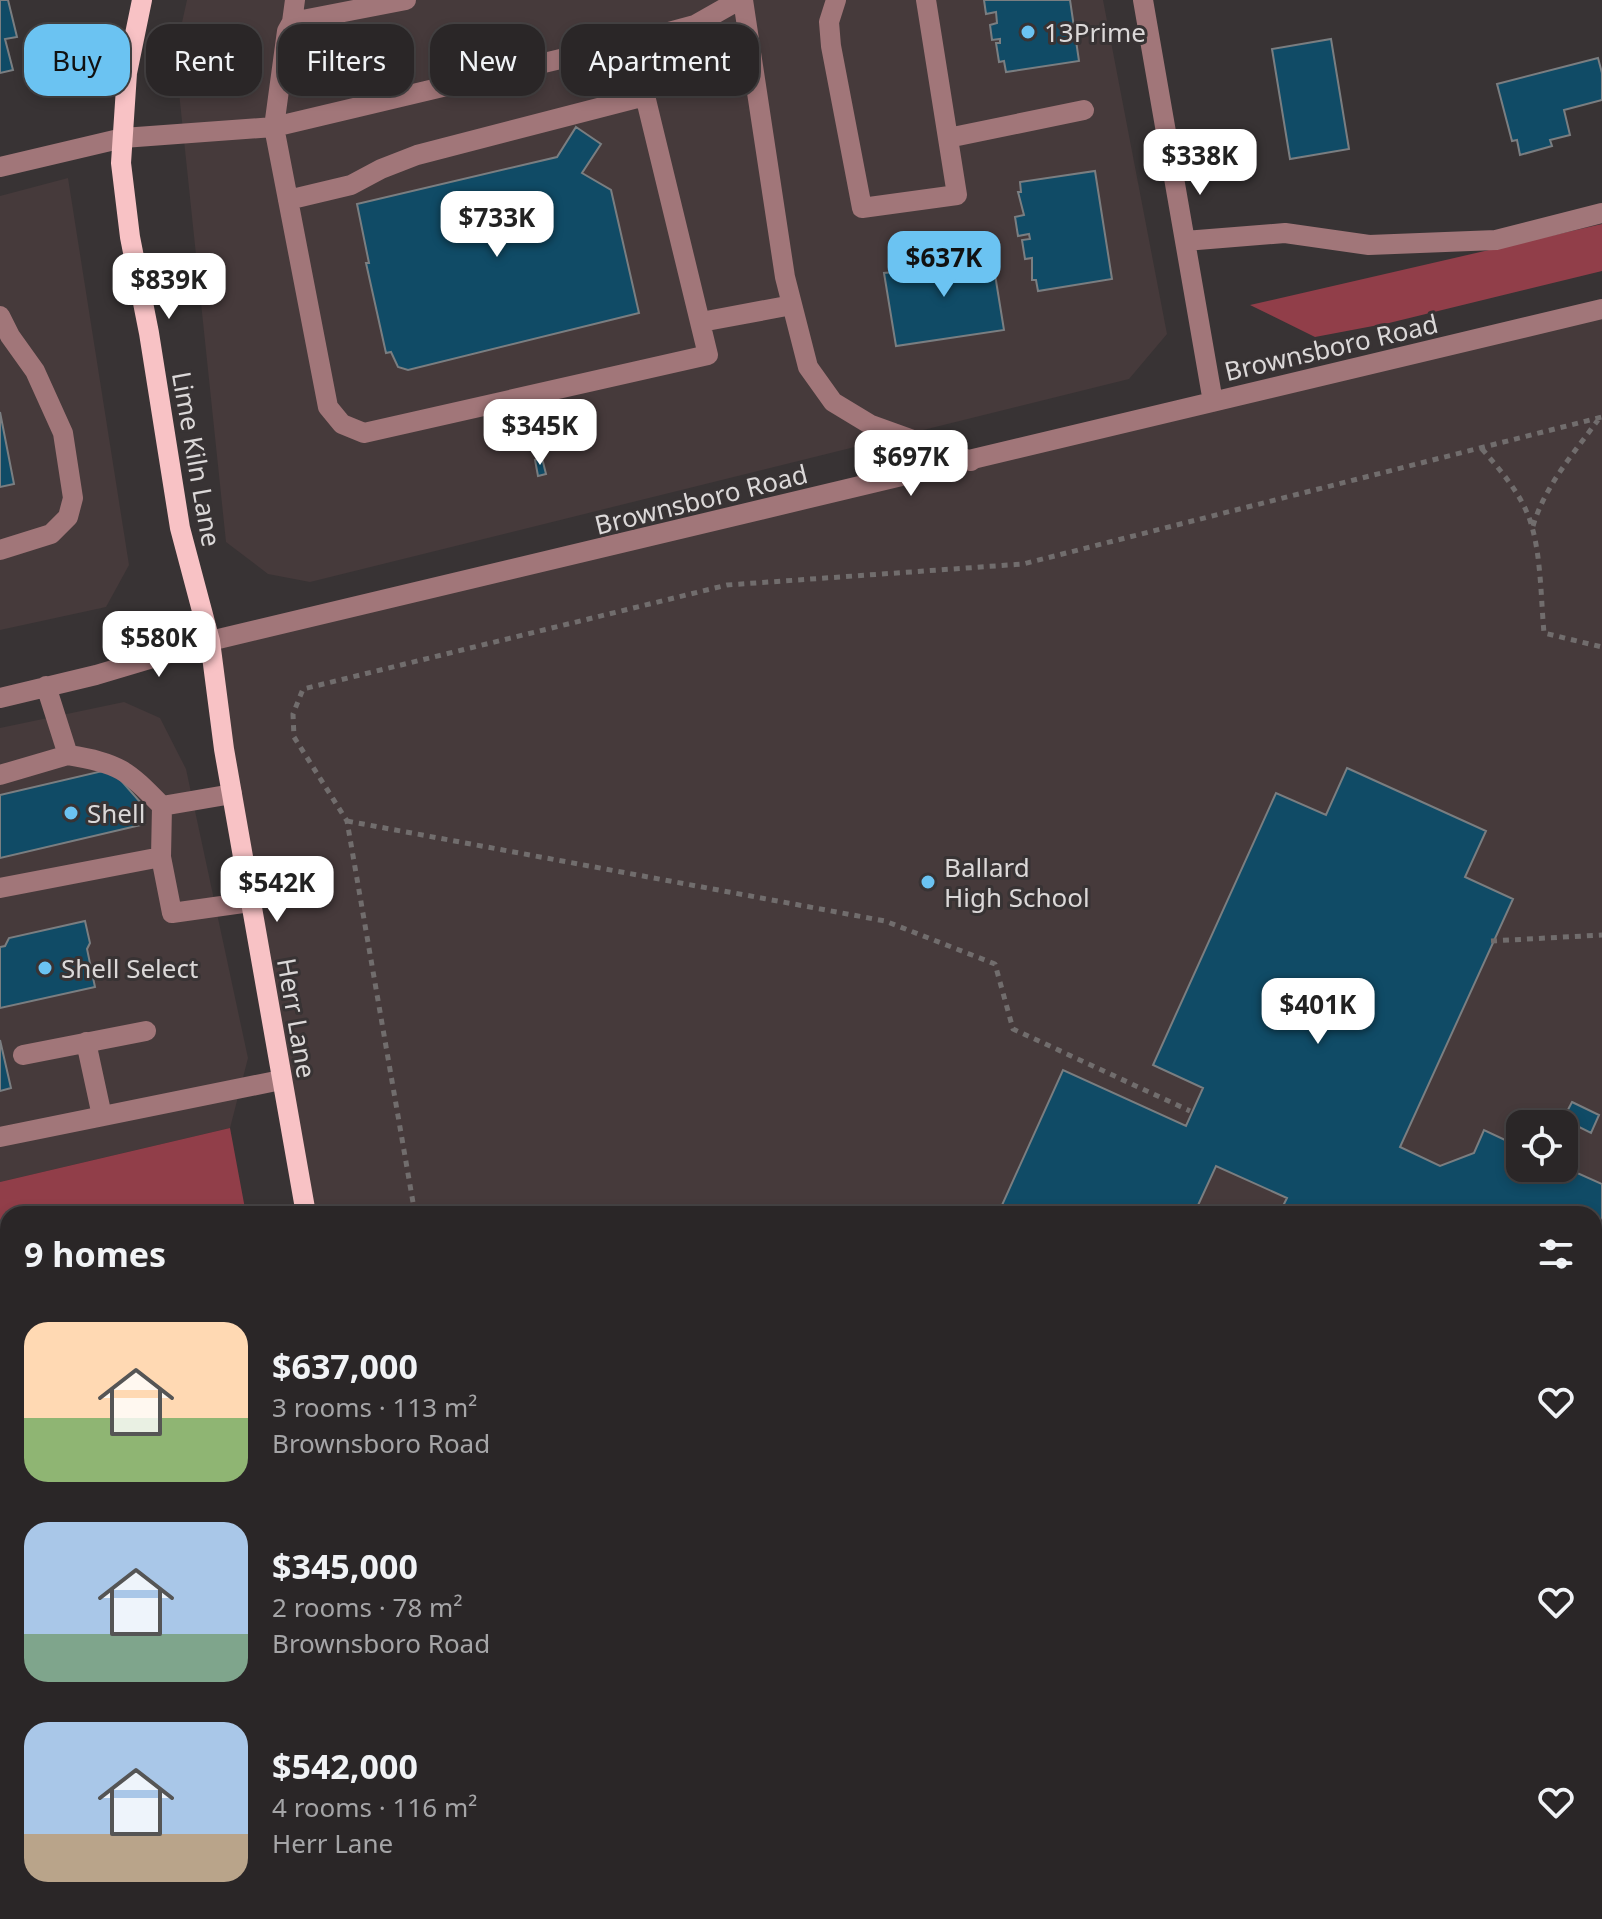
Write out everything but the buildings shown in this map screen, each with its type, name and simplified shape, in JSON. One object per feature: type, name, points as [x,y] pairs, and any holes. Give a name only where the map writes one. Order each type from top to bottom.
[{"type":"main road","name":"Lime Kiln Lane","points":[[142,0],[127,73],[121,163],[130,237],[149,333],[180,528],[210,641]]},
{"type":"main road","name":"Herr Lane","points":[[210,641],[250,902],[305,1206]]},
{"type":"street","points":[[288,200],[351,185],[417,155],[645,96],[708,355],[364,433],[342,424],[328,407],[288,200],[274,127],[287,31],[292,22],[295,0]]},
{"type":"street","points":[[292,22],[406,0]]},
{"type":"street","points":[[697,24],[741,0],[785,277],[808,367],[833,402],[871,425],[971,461]]},
{"type":"street","points":[[836,0],[829,22],[831,46],[862,208],[957,195],[926,0]]},
{"type":"street","points":[[1143,0],[1213,402]]},
{"type":"street","points":[[0,167],[123,138],[274,127],[561,59]]},
{"type":"street","points":[[948,138],[1084,110]]},
{"type":"street","points":[[1185,241],[1285,233],[1369,245],[1496,240],[1602,213]]},
{"type":"street","points":[[701,322],[792,305]]},
{"type":"street","name":"Brownsboro Road","points":[[0,698],[210,641],[1602,309]]},
{"type":"street","points":[[0,316],[35,371],[63,433],[73,498],[68,517],[51,534],[0,550]]},
{"type":"street","points":[[46,686],[68,755]]},
{"type":"street","points":[[0,775],[68,755],[97,759],[130,774],[162,806],[161,857],[172,913],[250,902]]},
{"type":"street","points":[[162,806],[232,794]]},
{"type":"street","points":[[0,888],[161,857]]},
{"type":"street","points":[[23,1055],[146,1031]]},
{"type":"street","points":[[86,1042],[102,1116]]},
{"type":"street","points":[[0,1137],[281,1080]]},
{"type":"path","points":[[414,1206],[347,821],[294,737],[293,714],[303,689],[727,585],[1023,564],[1600,418]]},
{"type":"path","points":[[1532,527],[1540,504],[1554,480],[1600,418]]},
{"type":"path","points":[[1482,449],[1519,497],[1532,527],[1544,633],[1602,647]]},
{"type":"path","points":[[347,821],[885,921],[995,964],[1013,1029],[1190,1111]]},
{"type":"path","points":[[1491,941],[1602,935]]},
{"type":"shaded area","points":[[187,0],[1103,0],[1167,334],[1129,379],[310,582],[268,574],[226,542],[179,96],[262,96],[262,24],[182,24]]},
{"type":"shaded area","points":[[68,178],[129,565],[106,607],[0,630],[0,196]]},
{"type":"shaded area","points":[[1602,224],[1602,271],[1389,323],[1315,337],[1250,305]]},
{"type":"shaded area","name":"Ballard High School","points":[[1602,310],[1602,1206],[314,1206],[210,641]]},
{"type":"shaded area","points":[[124,702],[160,718],[186,769],[248,1058],[230,1128],[0,1182],[0,728]]},
{"type":"shaded area","points":[[230,1128],[245,1206],[0,1206],[0,1182]]},
{"type":"place","name":"13Prime","points":[[1028,32]]},
{"type":"place","name":"Shell","points":[[71,813]]},
{"type":"place","name":"Ballard High School","points":[[928,882]]},
{"type":"place","name":"Shell Select","points":[[45,968]]}]
